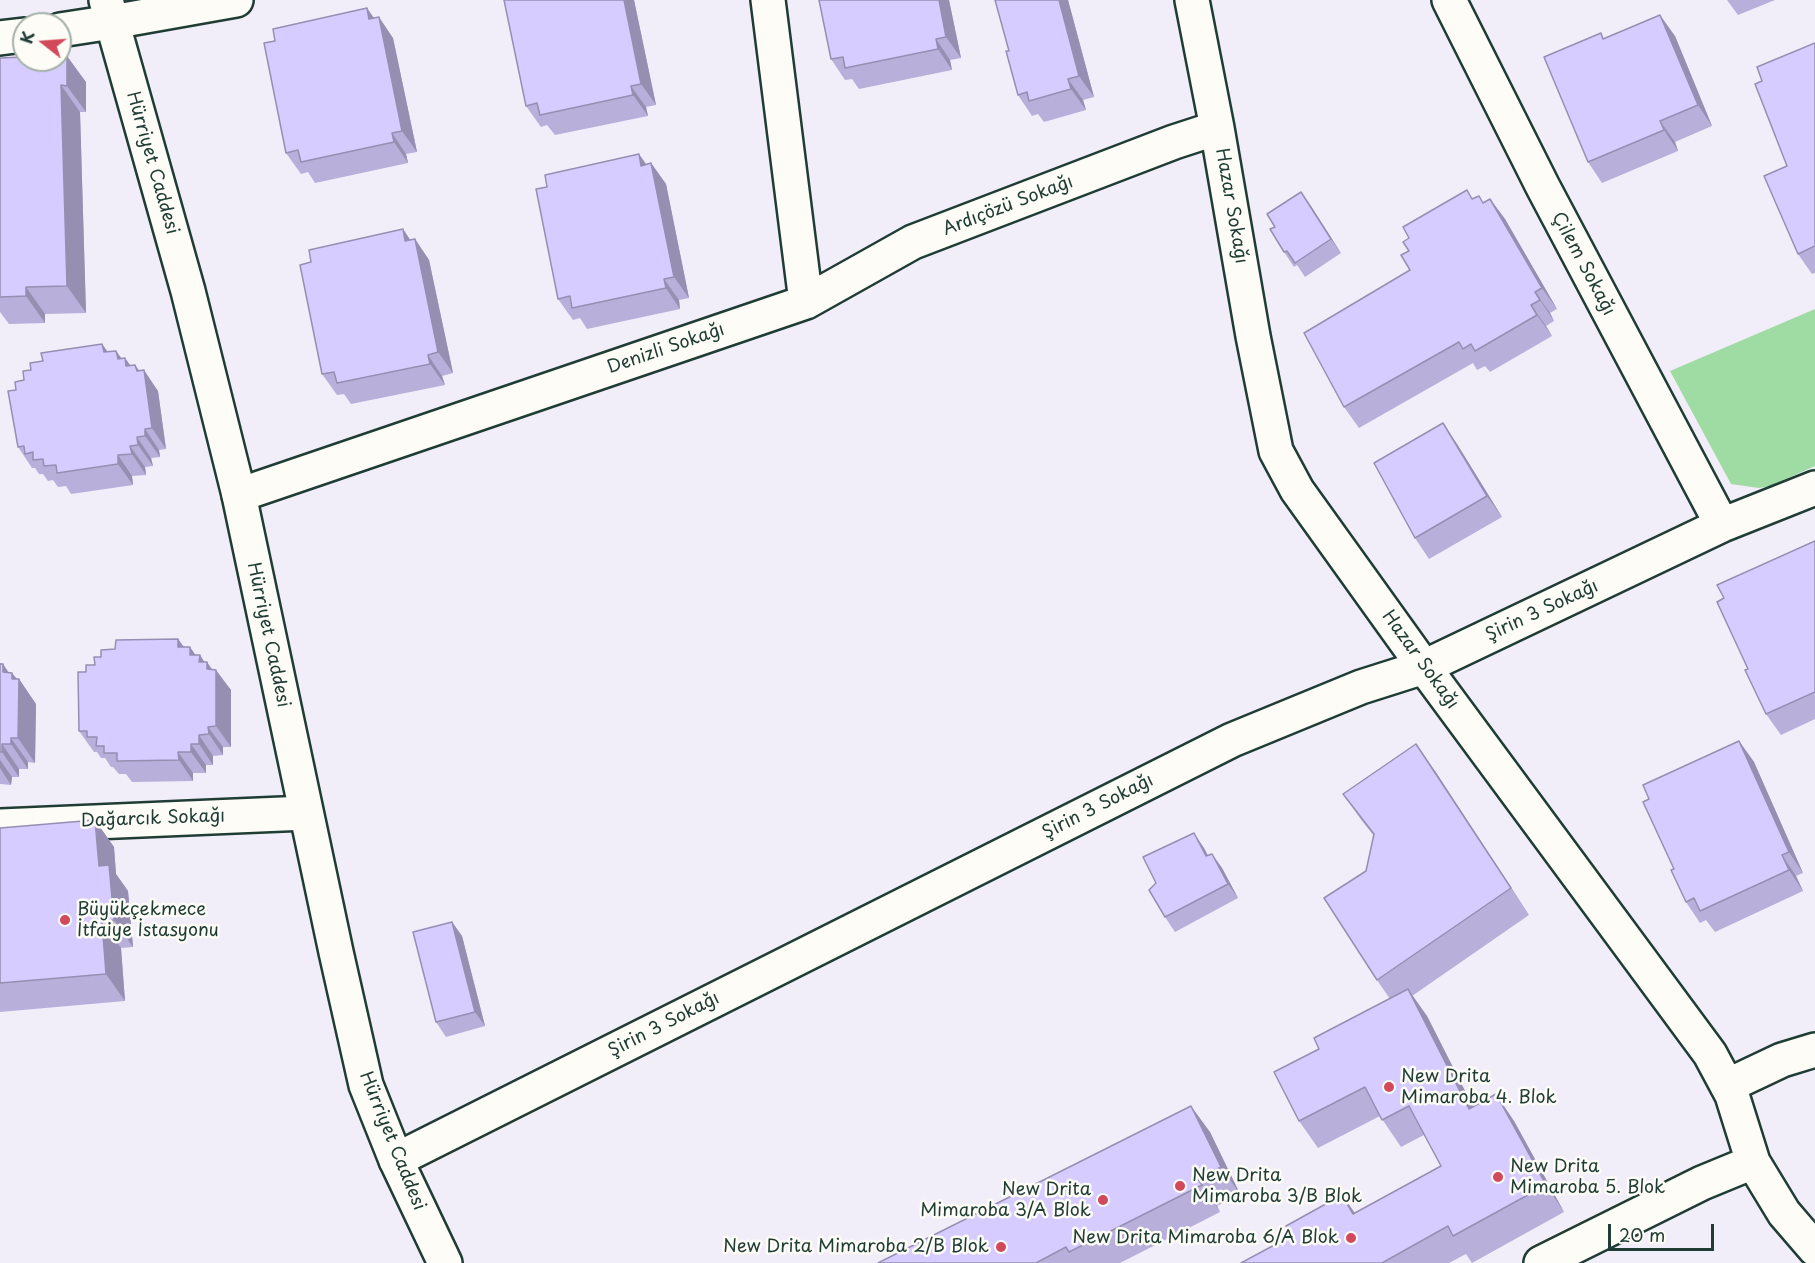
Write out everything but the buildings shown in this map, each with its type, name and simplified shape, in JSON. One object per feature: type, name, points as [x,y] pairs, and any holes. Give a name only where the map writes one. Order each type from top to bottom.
[{"type":"street","points":[[72,25],[109,11],[236,0]]},
{"type":"street","points":[[768,0],[806,302]]},
{"type":"street","name":"Hazar Sokağı","points":[[1192,0],[1276,451],[1297,490],[1424,667],[1710,1054],[1732,1095],[1753,1161],[1784,1213],[1815,1249]]},
{"type":"street","name":"Çilem Sokağı","points":[[1449,0],[1543,187],[1722,525]]},
{"type":"street","name":"Hürriyet Caddesi","points":[[109,11],[188,291],[239,495],[366,1085],[396,1160],[445,1263]]},
{"type":"street","name":"Ardıçözü Sokağı","points":[[806,302],[913,242],[1174,142],[1217,128]]},
{"type":"street","name":"Denizli Sokağı","points":[[239,495],[806,302]]},
{"type":"street","name":"Şirin 3 Sokağı","points":[[396,1160],[1232,740],[1361,687],[1424,667],[1722,525],[1815,488]]},
{"type":"street","name":"Dağarcık Sokağı","points":[[0,825],[306,813]]},
{"type":"street","points":[[1727,1086],[1782,1060],[1815,1050]]},
{"type":"street","points":[[1541,1263],[1702,1183],[1753,1161]]},
{"type":"green space","points":[[1815,309],[1815,466],[1770,486],[1759,488],[1731,484],[1670,371]]},
{"type":"place","name":"Büyükçekmece İtfaiye İstasyonu","points":[[65,920]]},
{"type":"place","name":"New Drita Mimaroba 4. Blok","points":[[1389,1087]]},
{"type":"place","name":"New Drita Mimaroba 5. Blok","points":[[1498,1177]]},
{"type":"place","name":"New Drita Mimaroba 3/B Blok","points":[[1180,1186]]},
{"type":"place","name":"New Drita Mimaroba 3/A Blok","points":[[1103,1200]]},
{"type":"place","name":"New Drita Mimaroba 6/A Blok","points":[[1351,1238]]},
{"type":"place","name":"New Drita Mimaroba 2/B Blok","points":[[1001,1247]]}]
